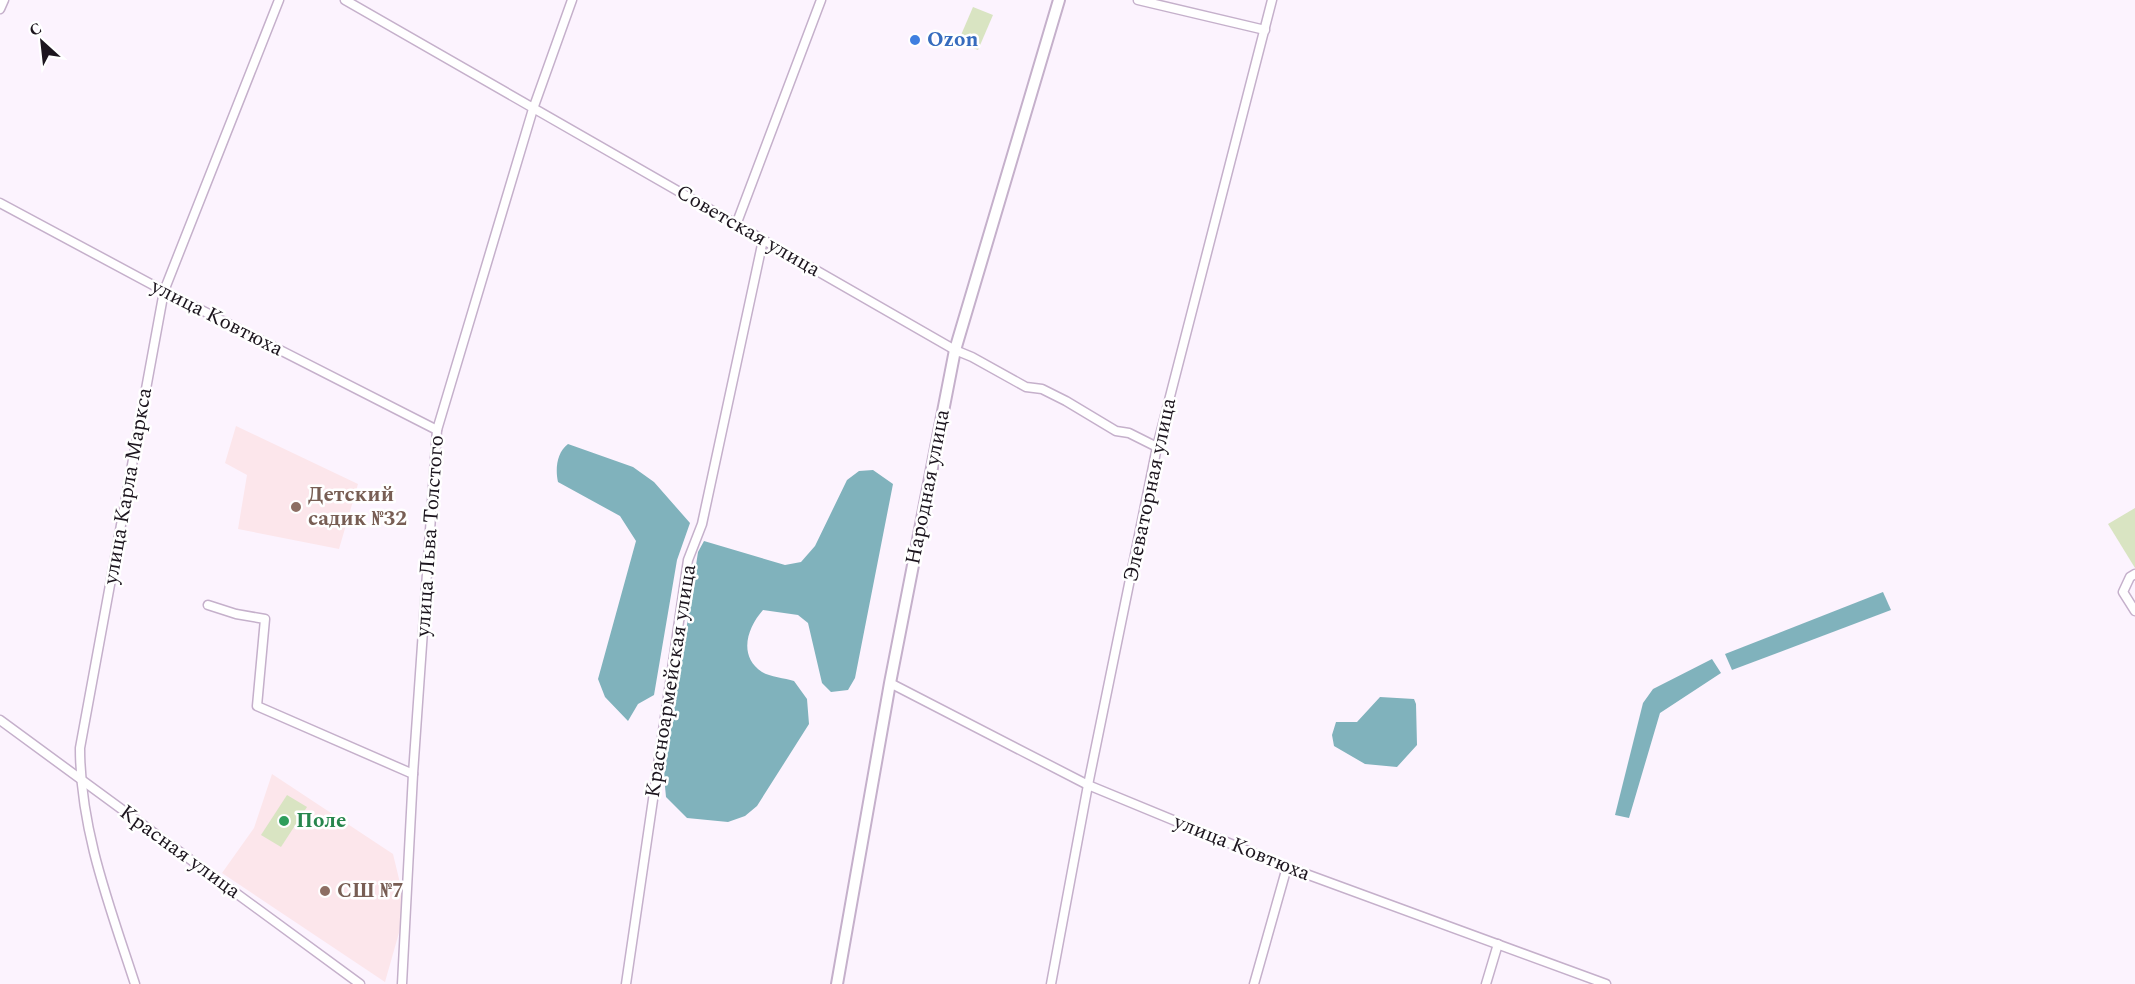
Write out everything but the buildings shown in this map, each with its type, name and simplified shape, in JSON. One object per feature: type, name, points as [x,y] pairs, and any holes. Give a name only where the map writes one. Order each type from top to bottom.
[{"type":"main road","name":"Народная улица","points":[[837,984],[890,683],[954,350],[1059,0]]},
{"type":"street","points":[[0,9],[4,0]]},
{"type":"street","name":"улица Карла Маркса","points":[[135,984],[93,855],[80,778],[80,748],[164,291],[279,0]]},
{"type":"street","name":"Советская улица","points":[[345,0],[954,350],[972,357],[1026,387],[1042,389],[1066,400],[1116,431],[1129,433],[1157,447]]},
{"type":"street","name":"улица Льва Толстого","points":[[402,984],[437,430],[533,109],[572,0]]},
{"type":"street","points":[[736,225],[821,0]]},
{"type":"street","points":[[1138,0],[1265,30]]},
{"type":"street","name":"Элеваторная улица","points":[[1051,984],[1088,785],[1157,447],[1272,0]]},
{"type":"street","name":"улица Ковтюха","points":[[0,203],[164,291],[437,430]]},
{"type":"street","name":"Красноармейская улица","points":[[626,984],[688,560],[702,525],[763,240]]},
{"type":"street","points":[[2135,574],[2130,577],[2123,592],[2135,611]]},
{"type":"street","points":[[208,605],[236,614],[265,619],[257,706],[414,774]]},
{"type":"street","name":"улица Ковтюха","points":[[890,683],[1088,785],[1287,867],[1606,984]]},
{"type":"street","name":"Красная улица","points":[[0,720],[360,984]]},
{"type":"street","points":[[1254,984],[1287,867]]},
{"type":"street","points":[[1486,984],[1498,944]]},
{"type":"shaded area","name":"Детский садик №32","points":[[236,426],[358,484],[339,549],[238,529],[247,475],[225,463]]},
{"type":"shaded area","name":"СШ №7","points":[[272,774],[393,854],[406,908],[385,982],[222,873],[254,828]]},
{"type":"green space","points":[[973,7],[993,15],[978,50],[958,42]]},
{"type":"green space","points":[[2135,508],[2135,568],[2108,524]]},
{"type":"green space","name":"Поле","points":[[287,795],[307,807],[281,847],[261,835]]},
{"type":"water","points":[[568,444],[633,467],[654,482],[690,523],[677,560],[654,695],[638,704],[628,721],[605,697],[598,679],[636,541],[620,516],[558,482],[558,461],[561,451]]},
{"type":"water","points":[[873,470],[893,484],[855,678],[848,690],[831,692],[822,683],[808,623],[798,615],[763,610],[749,633],[750,658],[762,672],[794,681],[807,699],[809,724],[757,806],[745,816],[728,822],[687,818],[666,797],[664,776],[698,552],[704,541],[785,565],[801,562],[815,546],[847,480],[859,471]]},
{"type":"water","points":[[1883,592],[1891,610],[1732,670],[1725,654]]},
{"type":"water","points":[[1712,659],[1721,673],[1660,713],[1629,818],[1615,815],[1643,703],[1653,689]]},
{"type":"water","points":[[1380,697],[1414,699],[1416,704],[1417,745],[1397,767],[1365,764],[1334,746],[1332,735],[1336,722],[1357,722]]},
{"type":"place","name":"Ozon","points":[[915,40]]},
{"type":"place","name":"Детский садик №32","points":[[296,507]]},
{"type":"place","name":"Поле","points":[[284,821]]},
{"type":"place","name":"СШ №7","points":[[325,891]]}]
